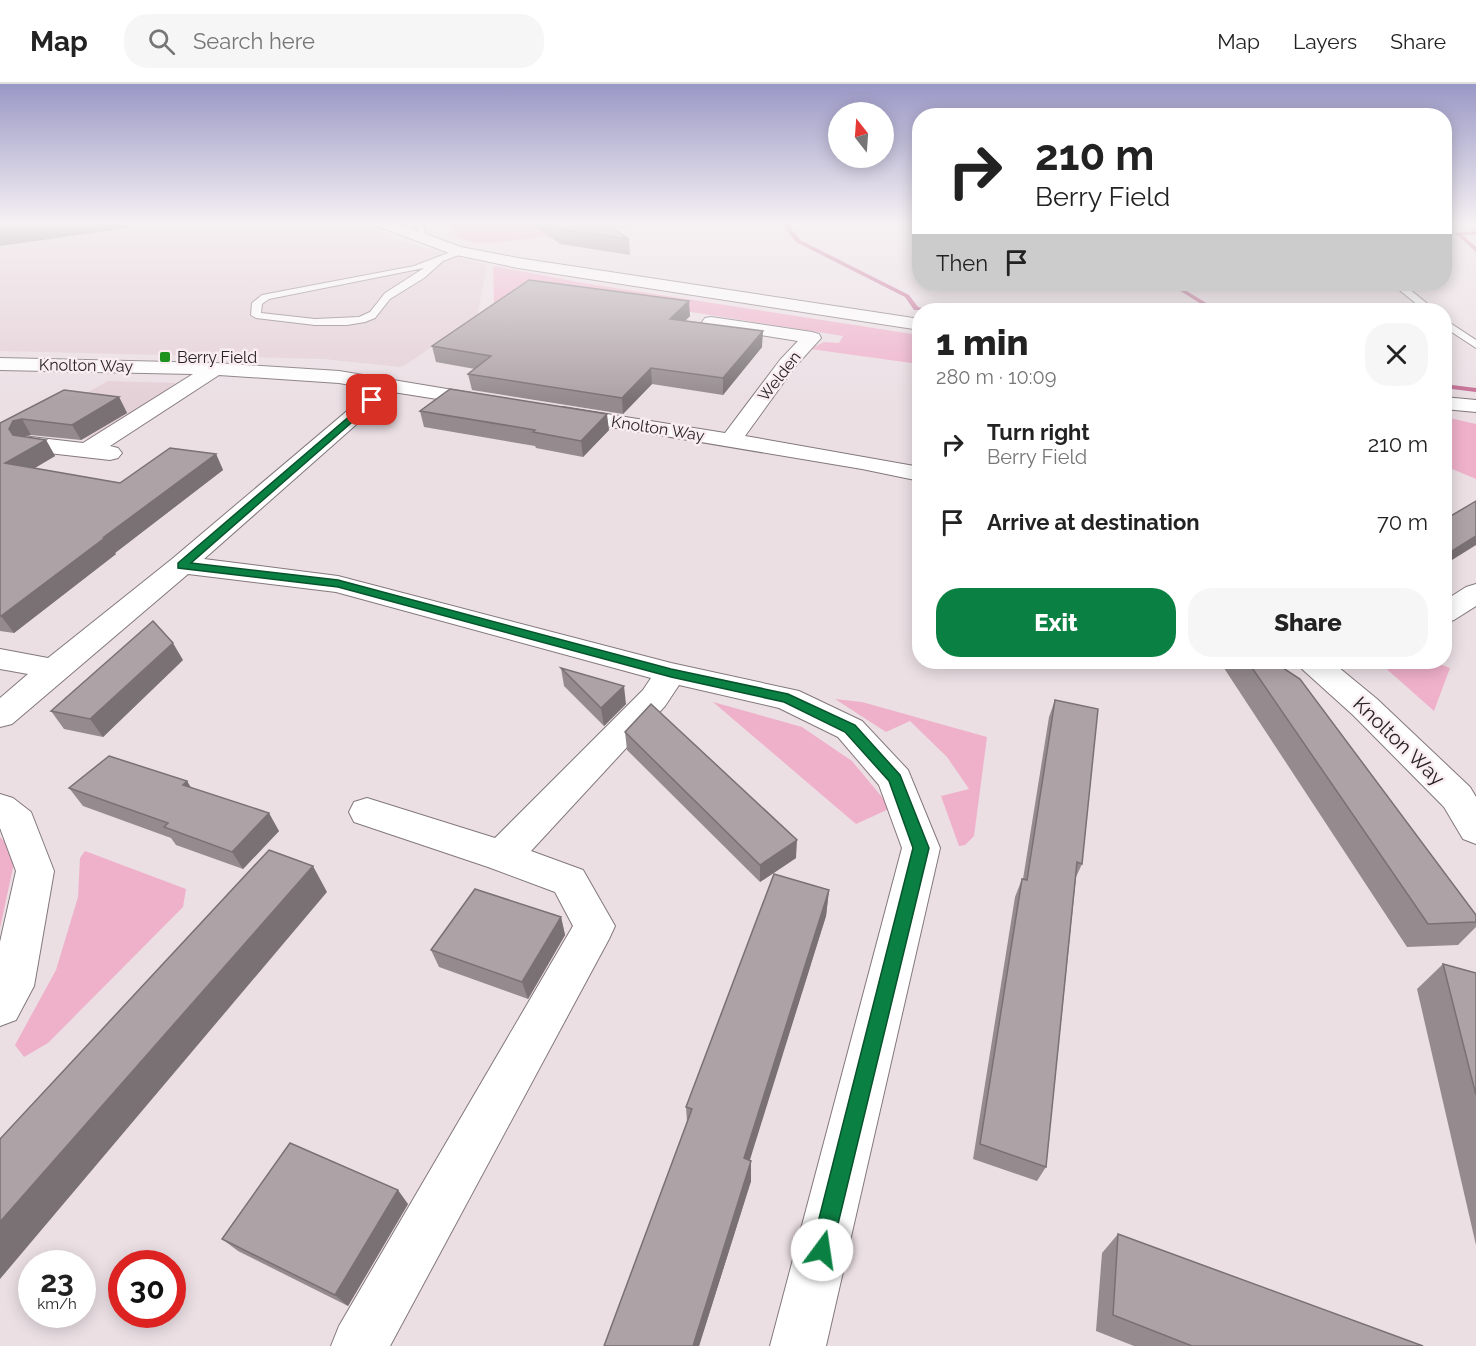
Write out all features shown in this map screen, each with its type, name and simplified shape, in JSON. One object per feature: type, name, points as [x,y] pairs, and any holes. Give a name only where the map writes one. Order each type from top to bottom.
[{"type":"street","points":[[632,282],[912,324]]},
{"type":"street","name":"Welden","points":[[711,322],[812,338],[787,364],[731,440]]},
{"type":"street","name":"Knolton Way","points":[[0,364],[215,369],[339,377],[507,404]]},
{"type":"street","points":[[88,450],[215,369]]},
{"type":"street","points":[[0,716],[182,565],[389,385]]},
{"type":"street","points":[[1452,404],[1476,406]]},
{"type":"street","name":"Knolton Way","points":[[542,410],[862,462],[912,472]]},
{"type":"street","points":[[32,444],[116,454]]},
{"type":"street","points":[[182,565],[338,584],[671,673],[788,699],[850,729],[895,779],[921,848],[804,1344]]},
{"type":"street","points":[[1452,609],[1476,593]]},
{"type":"street","points":[[0,659],[54,669]]},
{"type":"street","name":"Knolton Way","points":[[1321,669],[1365,707],[1456,797],[1476,829]]},
{"type":"street","points":[[502,856],[654,698],[671,673]]},
{"type":"street","points":[[0,808],[18,822],[35,871],[12,986],[0,1006]]},
{"type":"street","points":[[359,1346],[595,926],[569,881],[502,856],[367,812]]},
{"type":"lane","points":[[344,282],[266,297],[257,303],[256,315],[298,321],[353,321],[373,315],[386,296],[414,282]]},
{"type":"lane","points":[[1406,291],[1421,303]]},
{"type":"lane","points":[[1452,328],[1476,345]]},
{"type":"shaded area","points":[[0,282],[484,282],[477,316],[400,367],[324,359],[0,351]]},
{"type":"shaded area","points":[[493,282],[577,282],[912,334],[912,363],[810,349],[824,342],[839,343],[843,336],[520,285],[494,304]]},
{"type":"shaded area","points":[[108,381],[177,383],[96,440],[19,431]]},
{"type":"shaded area","points":[[1452,419],[1476,424],[1476,479],[1452,469]]},
{"type":"shaded area","points":[[1387,669],[1450,669],[1434,711]]},
{"type":"shaded area","points":[[835,699],[862,702],[987,737],[974,836],[965,845],[959,846],[941,796],[969,789],[947,757],[910,721],[886,732]]},
{"type":"shaded area","points":[[713,702],[802,727],[852,761],[891,808],[856,824]]},
{"type":"shaded area","points":[[0,837],[16,854],[0,928]]},
{"type":"shaded area","points":[[85,851],[186,889],[183,907],[48,1043],[24,1057],[15,1045],[56,970],[78,897],[80,858]]},
{"type":"building","points":[[526,282],[543,282],[689,301],[670,319],[763,331],[723,378],[651,368],[622,398],[468,374],[491,356],[432,346]]},
{"type":"building","points":[[450,389],[607,414],[581,441],[533,432],[535,430],[420,411]]},
{"type":"building","points":[[64,390],[119,397],[72,425],[22,419],[13,421],[9,429],[13,435],[46,440],[5,463],[120,483],[170,448],[216,454],[0,616],[0,423]]},
{"type":"building","points":[[1476,501],[1476,536],[1452,551],[1452,515]]},
{"type":"building","points":[[153,621],[173,643],[90,719],[51,711]]},
{"type":"building","points":[[561,668],[624,686],[601,708]]},
{"type":"building","points":[[1253,669],[1285,669],[1300,679],[1476,915],[1476,922],[1428,924]]},
{"type":"building","points":[[1055,700],[1098,709],[1082,864],[1077,862],[1046,1167],[980,1144],[1022,879],[1027,880]]},
{"type":"building","points":[[651,704],[797,840],[760,865],[625,732]]},
{"type":"building","points":[[109,756],[187,781],[183,785],[269,813],[232,852],[164,827],[168,823],[69,788]]},
{"type":"building","points":[[269,850],[313,866],[0,1222],[0,1139]]},
{"type":"building","points":[[774,874],[829,890],[744,1158],[751,1161],[693,1346],[604,1346],[692,1109],[686,1107]]},
{"type":"building","points":[[475,889],[561,917],[522,982],[431,950]]},
{"type":"building","points":[[1443,964],[1476,973],[1476,1095]]},
{"type":"building","points":[[290,1143],[398,1190],[335,1295],[222,1239]]},
{"type":"building","points":[[1118,1234],[1423,1346],[1192,1346],[1113,1315]]},
{"type":"waterway","points":[[879,282],[907,296],[912,303]]},
{"type":"waterway","points":[[1184,291],[1203,303]]},
{"type":"waterway","points":[[1452,387],[1476,390]]},
{"type":"place","name":"Berry Field","points":[[165,357]]},
{"type":"route","points":[[372,400],[182,565],[338,584],[671,673],[788,699],[850,729],[895,779],[921,848],[822,1250]]}]
